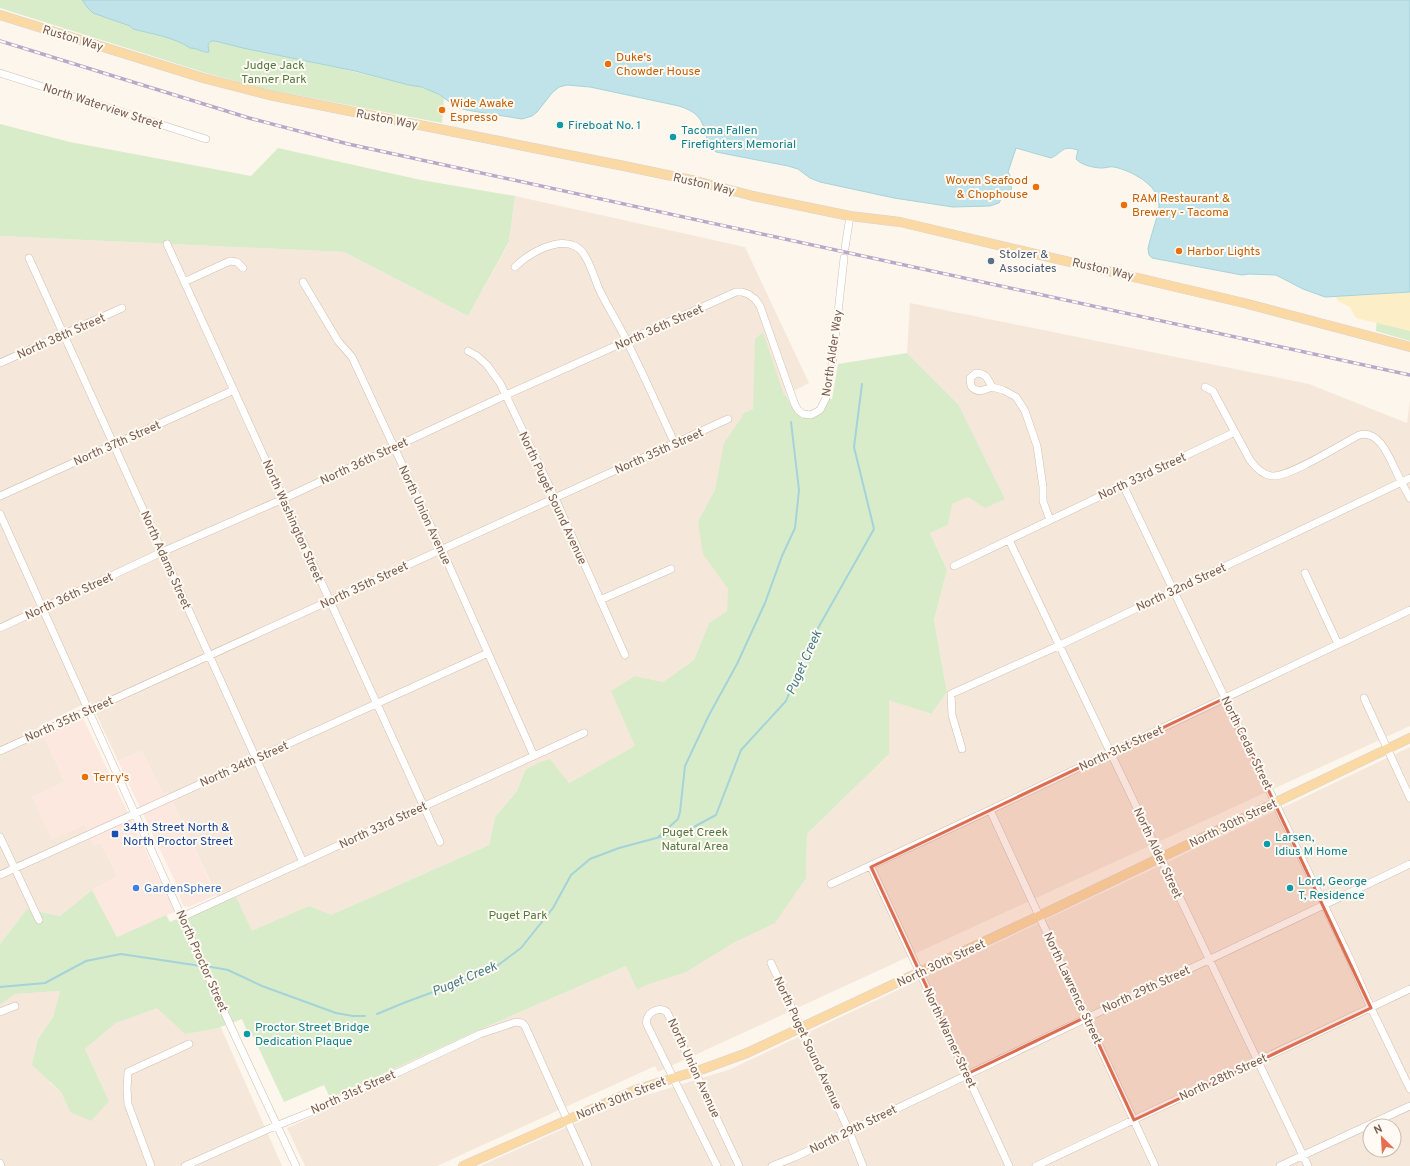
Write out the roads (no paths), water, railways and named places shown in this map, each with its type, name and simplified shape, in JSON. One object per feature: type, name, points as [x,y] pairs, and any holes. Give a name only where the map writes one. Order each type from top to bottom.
[{"type":"main road","name":"Ruston Way","points":[[0,15],[203,78],[269,95],[696,181],[753,196],[850,216],[900,222],[1244,303],[1410,347]]},
{"type":"main road","name":"North 30th Street","points":[[463,1166],[566,1119],[635,1090],[747,1053],[1039,916],[1410,738]]},
{"type":"street","name":"North Waterview Street","points":[[0,73],[206,140]]},
{"type":"street","points":[[845,248],[850,216]]},
{"type":"street","name":"North Washington Street","points":[[167,244],[440,842]]},
{"type":"street","points":[[516,267],[530,254],[546,248],[566,244],[576,246],[580,249],[588,261],[600,292],[627,341],[675,444]]},
{"type":"street","name":"North Adams Street","points":[[29,258],[303,862]]},
{"type":"street","name":"North Alder Way","points":[[729,295],[745,292],[751,295],[758,304],[769,330],[793,400],[798,410],[806,415],[811,415],[824,406],[826,398],[833,358],[844,258]]},
{"type":"street","points":[[184,282],[230,261],[237,262],[243,268]]},
{"type":"street","name":"North Union Avenue","points":[[302,282],[338,341],[350,354],[442,550],[534,756]]},
{"type":"street","name":"North 36th Street","points":[[0,628],[162,552],[283,499],[506,395],[729,295]]},
{"type":"street","name":"North 38th Street","points":[[0,363],[122,308]]},
{"type":"street","name":"North Puget Sound Avenue","points":[[468,351],[482,360],[500,383],[555,498],[625,655]]},
{"type":"street","points":[[992,386],[1016,396],[1022,404],[1038,446],[1043,487],[1043,501],[1050,520]]},
{"type":"street","points":[[1205,387],[1213,391],[1245,453],[1254,466],[1272,476],[1288,473],[1359,435],[1364,434],[1373,436],[1384,447],[1410,498]]},
{"type":"street","name":"North 37th Street","points":[[0,496],[234,390]]},
{"type":"street","name":"North 35th Street","points":[[0,751],[728,419]]},
{"type":"street","name":"North 33rd Street","points":[[954,566],[1235,432]]},
{"type":"street","name":"North 32nd Street","points":[[962,749],[952,719],[951,694],[1058,646],[1410,478]]},
{"type":"street","name":"North Cedar Street","points":[[1123,485],[1324,904],[1371,1008],[1410,1089]]},
{"type":"street","name":"North Proctor Street","points":[[0,514],[231,1027],[296,1166]]},
{"type":"street","name":"North Alder Street","points":[[1009,540],[1058,646],[1308,1166]]},
{"type":"street","points":[[600,600],[671,569]]},
{"type":"street","points":[[1305,573],[1338,644]]},
{"type":"street","name":"North 31st Street","points":[[832,884],[871,867],[1410,610]]},
{"type":"street","name":"North 34th Street","points":[[0,875],[488,653]]},
{"type":"street","points":[[1364,698],[1410,798]]},
{"type":"street","name":"North 33rd Street","points":[[182,917],[584,733]]},
{"type":"street","name":"North Lawrence Street","points":[[990,810],[1155,1166]]},
{"type":"street","points":[[0,837],[39,920]]},
{"type":"street","name":"North 29th Street","points":[[772,1166],[849,1131],[1410,864]]},
{"type":"street","name":"North Warner Street","points":[[871,867],[1010,1166]]},
{"type":"street","name":"North Puget Sound Avenue","points":[[771,964],[849,1131],[863,1166]]},
{"type":"street","name":"North 28th Street","points":[[1036,1166],[1410,989]]},
{"type":"street","points":[[0,1012],[15,1006]]},
{"type":"street","name":"North Union Avenue","points":[[717,1166],[646,1022],[649,1015],[656,1010],[660,1009],[667,1012],[696,1071],[739,1166]]},
{"type":"street","name":"North 31st Street","points":[[185,1166],[278,1125],[333,1103],[480,1034],[511,1023],[522,1023],[566,1119]]},
{"type":"street","points":[[151,1166],[128,1104],[128,1072],[189,1044]]},
{"type":"street","points":[[1280,1166],[1410,1106]]},
{"type":"street","points":[[566,1119],[588,1166]]},
{"type":"street","points":[[0,1162],[1,1166]]},
{"type":"water","points":[[82,0],[1410,0],[1410,292],[1325,297],[1303,289],[1276,275],[1242,275],[1152,258],[1149,255],[1148,249],[1158,214],[1159,204],[1158,197],[1154,191],[1149,185],[1128,171],[1112,167],[1102,168],[1088,166],[1081,163],[1076,159],[1078,150],[1068,148],[1051,158],[1016,148],[1008,172],[1012,179],[1011,192],[1004,193],[999,203],[990,206],[953,207],[894,198],[820,182],[810,178],[798,169],[788,166],[716,152],[707,139],[704,127],[697,115],[690,110],[679,106],[590,87],[567,85],[559,87],[552,93],[532,116],[522,119],[466,110],[457,107],[438,94],[422,87],[355,71],[215,41],[211,41],[208,45],[209,52],[190,48],[170,38],[133,29],[130,26],[93,13]]},
{"type":"waterway","name":"Puget Creek","points":[[377,1014],[494,968],[521,948],[553,908],[571,875],[590,859],[619,848],[690,829],[716,815],[741,750],[786,701],[809,644],[874,529],[854,447],[862,384]]},
{"type":"waterway","points":[[657,838],[678,819],[685,766],[709,715],[737,664],[765,603],[782,556],[795,528],[799,490],[791,422]]},
{"type":"waterway","name":"Puget Creek","points":[[0,987],[45,983],[86,961],[121,954],[201,966]]},
{"type":"waterway","name":"Puget Creek","points":[[206,966],[228,970],[262,986],[336,1013],[353,1016],[365,1016]]},
{"type":"railway","points":[[0,41],[249,118],[348,144],[1410,375]]},
{"type":"place","name":"Duke's Chowder House","points":[[608,64]]},
{"type":"place","name":"Wide Awake Espresso","points":[[442,110]]},
{"type":"place","name":"Fireboat No. 1","points":[[560,125]]},
{"type":"place","name":"Tacoma Fallen Firefighters Memorial","points":[[673,137]]},
{"type":"place","name":"Woven Seafood & Chophouse","points":[[1036,187]]},
{"type":"place","name":"RAM Restaurant & Brewery - Tacoma","points":[[1124,205]]},
{"type":"place","name":"Harbor Lights","points":[[1179,251]]},
{"type":"place","name":"Stolzer & Associates","points":[[991,261]]},
{"type":"place","name":"Terry's","points":[[85,777]]},
{"type":"place","name":"34th Street North & North Proctor Street","points":[[115,834]]},
{"type":"place","name":"Larsen, Idius M Home","points":[[1267,844]]},
{"type":"place","name":"GardenSphere","points":[[136,888]]},
{"type":"place","name":"Lord, George T, Residence","points":[[1290,888]]},
{"type":"place","name":"Proctor Street Bridge Dedication Plaque","points":[[247,1034]]},
{"type":"park label","name":"Judge Jack Tanner Park","points":[[274,72]]},
{"type":"park label","name":"Puget Creek Natural Area","points":[[695,839]]},
{"type":"park label","name":"Puget Park","points":[[518,915]]}]
